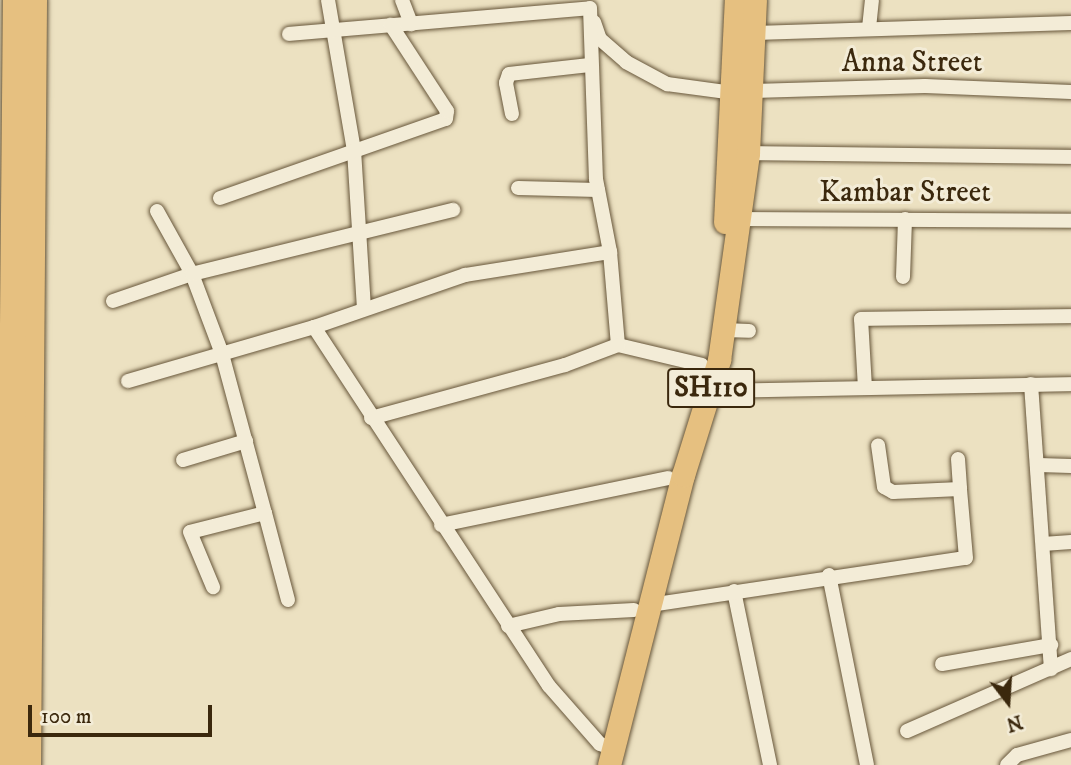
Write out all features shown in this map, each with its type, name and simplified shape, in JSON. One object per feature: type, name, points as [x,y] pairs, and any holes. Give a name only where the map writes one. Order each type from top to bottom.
[{"type":"highway","points":[[9,765],[16,0]]},
{"type":"highway","points":[[15,57],[34,124]]},
{"type":"highway","points":[[12,460],[32,394]]},
{"type":"main road","points":[[29,765],[35,0]]},
{"type":"main road","name":"SH110","points":[[642,607],[711,391],[724,330],[748,153],[736,0]]},
{"type":"main road","name":"SH110","points":[[604,756],[642,607],[668,478],[702,365],[716,293],[744,92],[755,33],[755,0]]},
{"type":"street","points":[[328,0],[354,150],[364,309]]},
{"type":"street","points":[[402,0],[411,24]]},
{"type":"street","points":[[869,27],[872,0]]},
{"type":"street","points":[[289,34],[391,26],[590,4],[589,65],[598,190],[610,252],[618,345]]},
{"type":"street","name":"Anna Street","points":[[590,4],[600,39],[626,62],[667,83],[744,92],[925,86],[1071,92]]},
{"type":"street","points":[[755,33],[869,27],[1071,23]]},
{"type":"street","points":[[220,198],[446,119],[447,111],[391,26]]},
{"type":"street","points":[[512,114],[506,83],[509,74],[589,65]]},
{"type":"street","points":[[748,153],[1071,157]]},
{"type":"street","points":[[518,188],[598,190]]},
{"type":"street","points":[[113,301],[192,274],[359,230],[453,210]]},
{"type":"street","points":[[158,211],[192,274],[222,354],[288,600]]},
{"type":"street","name":"Kambar Street","points":[[739,219],[1071,220]]},
{"type":"street","points":[[902,277],[905,219]]},
{"type":"street","points":[[128,381],[314,327],[465,275],[610,252]]},
{"type":"street","points":[[865,388],[862,319],[1071,316]]},
{"type":"street","points":[[314,327],[508,626],[549,686],[604,756]]},
{"type":"street","points":[[724,330],[749,331]]},
{"type":"street","points":[[372,418],[565,365],[618,345],[702,365]]},
{"type":"street","points":[[1031,384],[1040,465],[1051,669]]},
{"type":"street","points":[[711,391],[1071,384]]},
{"type":"street","points":[[183,460],[246,441]]},
{"type":"street","points":[[878,445],[884,487],[893,492],[960,489]]},
{"type":"street","points":[[508,626],[559,614],[642,607],[829,575],[966,558],[958,459]]},
{"type":"street","points":[[1040,465],[1071,466]]},
{"type":"street","points":[[441,525],[668,478]]},
{"type":"street","points":[[213,587],[190,532],[265,513]]},
{"type":"street","points":[[1043,544],[1071,542]]},
{"type":"street","points":[[829,575],[867,765]]},
{"type":"street","points":[[734,591],[770,765]]},
{"type":"street","points":[[942,664],[1051,645]]},
{"type":"street","points":[[907,731],[1071,659]]},
{"type":"street","points":[[1007,765],[1017,755],[1071,740]]}]
